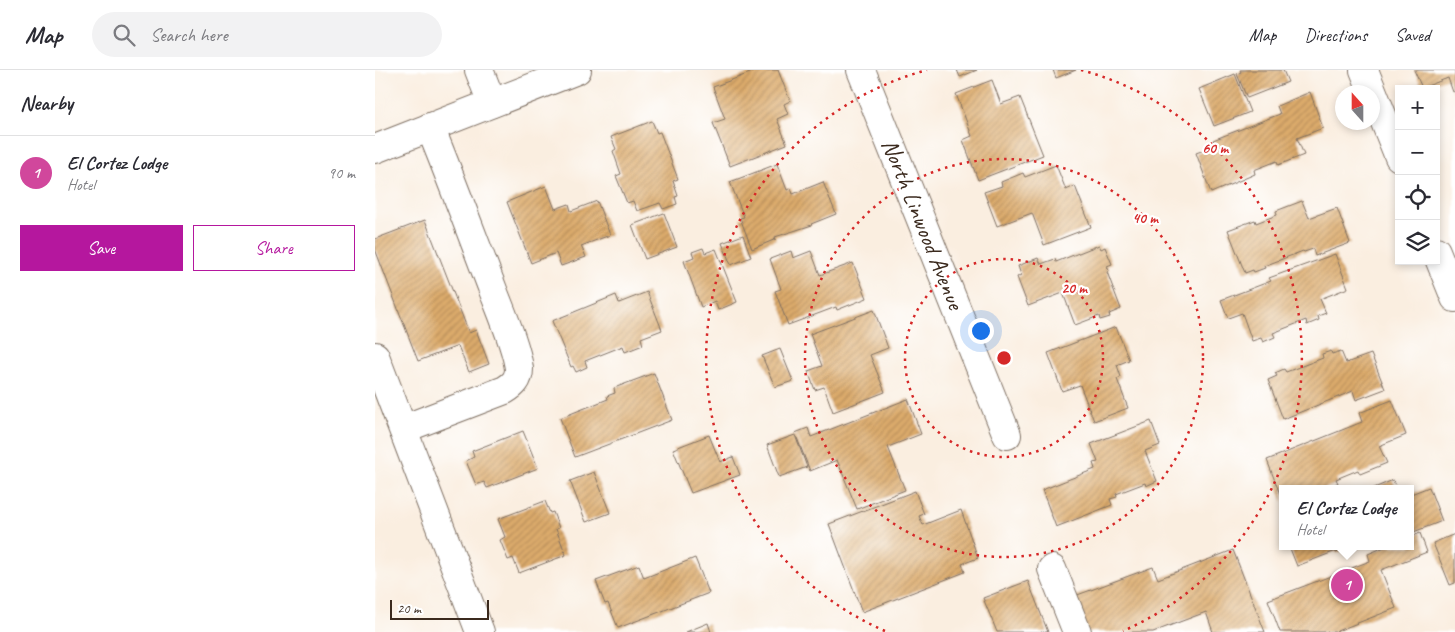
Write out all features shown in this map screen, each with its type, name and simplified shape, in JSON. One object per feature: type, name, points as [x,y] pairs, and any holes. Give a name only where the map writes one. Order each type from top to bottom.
[{"type":"street","points":[[479,70],[492,103]]},
{"type":"street","points":[[375,149],[577,70]]},
{"type":"street","name":"North Linwood Avenue","points":[[861,70],[1007,434]]},
{"type":"street","points":[[1364,70],[1395,147]]},
{"type":"street","points":[[403,429],[505,390],[517,380],[519,371],[504,321],[459,197],[430,127]]},
{"type":"street","points":[[1440,261],[1455,298]]},
{"type":"street","points":[[375,356],[403,429],[473,630]]},
{"type":"street","points":[[1052,569],[1077,632]]},
{"type":"building","points":[[758,70],[778,70],[790,101],[784,104],[788,114],[777,119],[787,144],[730,166],[713,123],[725,119],[713,87]]},
{"type":"building","points":[[957,70],[977,70],[960,77]]},
{"type":"building","points":[[1053,70],[1076,70],[1056,78]]},
{"type":"building","points":[[1240,70],[1283,70],[1288,82],[1247,98],[1237,74],[1241,72]]},
{"type":"building","points":[[1414,70],[1455,70],[1455,91],[1453,92],[1448,78],[1430,85],[1421,85]]},
{"type":"building","points":[[1235,74],[1250,112],[1214,126],[1199,89]]},
{"type":"building","points":[[992,80],[1001,104],[1020,97],[1043,155],[978,180],[963,140],[972,136],[956,94]]},
{"type":"building","points":[[1310,92],[1323,128],[1297,138],[1304,155],[1278,165],[1277,161],[1254,170],[1255,174],[1211,193],[1196,153],[1215,146],[1213,140],[1280,114],[1277,106]]},
{"type":"building","points":[[652,121],[657,133],[660,132],[678,179],[673,181],[678,196],[675,197],[677,204],[663,209],[660,203],[637,211],[633,201],[627,203],[616,176],[621,174],[613,151],[616,149],[611,137]]},
{"type":"building","points":[[777,164],[787,190],[791,188],[793,194],[823,182],[836,214],[812,225],[775,237],[776,239],[752,249],[740,218],[744,217],[730,182]]},
{"type":"building","points":[[1056,165],[1066,190],[1075,186],[1091,227],[1044,245],[1032,213],[997,226],[984,192],[1002,186],[1001,182],[1023,173],[1025,177]]},
{"type":"building","points":[[546,186],[555,209],[569,204],[571,211],[597,201],[610,235],[581,246],[586,257],[561,266],[556,253],[531,263],[507,202]]},
{"type":"building","points":[[1302,201],[1309,218],[1337,208],[1350,243],[1315,256],[1313,249],[1303,251],[1264,266],[1265,268],[1245,273],[1228,230],[1255,220],[1256,223],[1277,215],[1276,211]]},
{"type":"building","points":[[664,213],[677,247],[645,259],[632,225]]},
{"type":"building","points":[[425,220],[469,333],[476,330],[489,364],[469,372],[458,346],[418,361],[375,249],[375,239]]},
{"type":"building","points":[[743,235],[751,257],[731,265],[722,243]]},
{"type":"building","points":[[1099,245],[1101,249],[1105,247],[1112,264],[1107,266],[1109,271],[1107,272],[1121,309],[1109,314],[1110,317],[1100,320],[1099,316],[1075,325],[1063,293],[1028,306],[1017,277],[1021,275],[1018,266],[1038,258],[1041,264],[1055,259],[1056,262]]},
{"type":"building","points":[[703,248],[705,253],[716,249],[737,302],[718,310],[715,301],[701,307],[684,261],[694,257],[692,252]]},
{"type":"building","points":[[791,251],[793,258],[811,251],[820,275],[853,263],[867,298],[837,310],[836,307],[788,325],[775,291],[781,289],[770,259]]},
{"type":"building","points":[[1335,254],[1348,288],[1320,299],[1326,313],[1318,316],[1319,320],[1307,325],[1306,320],[1273,333],[1275,337],[1263,342],[1261,338],[1252,341],[1242,313],[1228,318],[1221,300],[1271,281],[1269,278]]},
{"type":"building","points":[[647,292],[662,330],[641,338],[643,345],[625,352],[623,346],[585,361],[587,367],[576,372],[573,366],[571,367],[552,321],[616,295],[619,303]]},
{"type":"building","points":[[874,310],[888,348],[870,355],[885,392],[833,412],[824,387],[815,390],[808,371],[822,366],[810,334]]},
{"type":"building","points":[[1116,327],[1129,360],[1117,365],[1121,377],[1117,379],[1128,408],[1094,421],[1080,385],[1062,391],[1048,353]]},
{"type":"building","points":[[780,349],[793,381],[775,387],[762,356]]},
{"type":"building","points":[[1331,351],[1332,354],[1341,351],[1346,363],[1371,354],[1385,389],[1356,400],[1353,391],[1283,419],[1268,380],[1277,376],[1275,373],[1284,369],[1286,372],[1323,358],[1322,354]]},
{"type":"building","points":[[654,373],[672,420],[575,457],[560,418],[608,399],[607,396],[615,393],[614,388]]},
{"type":"building","points":[[908,399],[921,434],[888,447],[905,490],[857,509],[837,460],[810,471],[795,433],[808,428],[811,437]]},
{"type":"building","points":[[1392,400],[1406,435],[1379,446],[1387,463],[1360,474],[1358,470],[1336,479],[1338,483],[1333,485],[1279,485],[1279,492],[1267,460],[1362,422],[1359,413]]},
{"type":"building","points":[[1151,421],[1160,445],[1145,451],[1157,481],[1146,486],[1145,483],[1116,494],[1117,497],[1110,499],[1112,505],[1056,527],[1042,490],[1095,469],[1093,463],[1098,462],[1091,444]]},
{"type":"building","points":[[523,431],[538,468],[487,488],[484,482],[476,485],[466,461],[474,457],[472,451]]},
{"type":"building","points":[[709,435],[720,462],[733,457],[740,475],[691,493],[673,449]]},
{"type":"building","points":[[795,435],[807,467],[779,477],[767,445]]},
{"type":"building","points":[[594,472],[610,513],[586,522],[570,481]]},
{"type":"building","points":[[1393,480],[1395,485],[1381,485]]},
{"type":"building","points":[[1429,487],[1442,521],[1414,532],[1414,493]]},
{"type":"building","points":[[915,491],[924,514],[919,516],[923,525],[961,510],[978,558],[962,564],[965,572],[862,612],[829,524]]},
{"type":"building","points":[[545,501],[550,513],[553,512],[559,528],[556,529],[566,555],[519,573],[513,558],[508,560],[500,540],[505,537],[498,519]]},
{"type":"building","points":[[1420,533],[1427,552],[1381,570],[1396,608],[1337,632],[1280,632],[1268,600],[1370,561],[1368,554],[1378,550],[1414,550],[1414,536]]},
{"type":"building","points":[[1455,534],[1455,583],[1450,585],[1433,543]]},
{"type":"building","points":[[1233,550],[1265,632],[1213,632],[1206,612],[1153,632],[1085,632],[1072,597],[1153,567],[1158,579]]},
{"type":"building","points":[[1291,550],[1344,550],[1336,553],[1336,551],[1297,566]]},
{"type":"building","points":[[695,558],[709,593],[618,628],[608,603],[605,604],[596,581],[639,565],[644,578]]},
{"type":"building","points":[[1028,581],[1048,632],[997,632],[983,598]]},
{"type":"building","points":[[708,623],[711,632],[686,632]]},
{"type":"place","name":"El Cortez Lodge","points":[[1347,585]]}]
